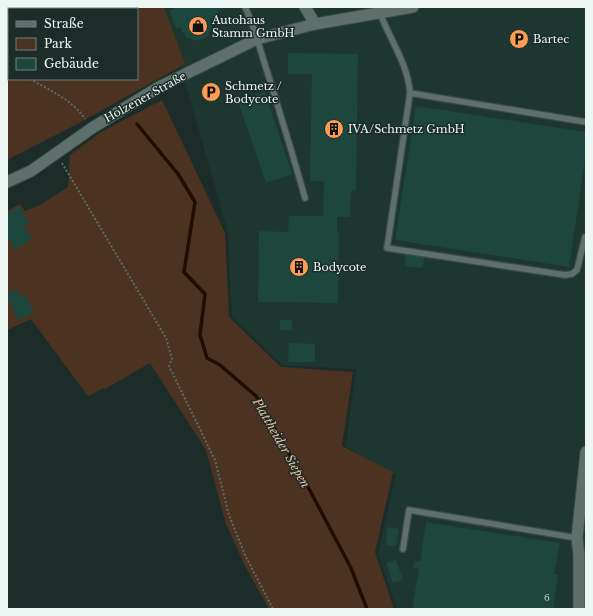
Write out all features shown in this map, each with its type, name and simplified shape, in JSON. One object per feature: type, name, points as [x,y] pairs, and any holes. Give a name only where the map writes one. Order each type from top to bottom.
[{"type":"street","points":[[305,7],[315,24]]},
{"type":"street","name":"Holzener Straße","points":[[7,182],[31,171],[92,128],[159,87],[257,39],[315,24],[413,7]]},
{"type":"street","points":[[579,609],[578,538],[586,452]]},
{"type":"street","points":[[579,556],[586,565]]},
{"type":"lane","points":[[245,7],[251,18],[305,198]]},
{"type":"lane","points":[[380,12],[386,30],[406,69],[410,81],[410,94],[387,248],[572,274],[577,270],[586,235]]},
{"type":"lane","points":[[410,94],[586,122]]},
{"type":"lane","points":[[403,550],[409,510],[578,538]]},
{"type":"path","points":[[32,80],[54,92],[80,111],[92,128]]},
{"type":"path","points":[[56,153],[166,338],[172,359],[169,366],[215,460],[229,515],[245,555],[273,609]]},
{"type":"shaded area","points":[[162,7],[586,7],[586,609],[397,609],[378,554],[396,474],[346,447],[356,369],[282,365],[232,317],[228,233],[171,33]]},
{"type":"green space","points":[[7,7],[164,7],[185,64],[79,123],[7,160]]},
{"type":"green space","points":[[162,100],[225,233],[229,317],[281,367],[353,372],[342,446],[393,472],[375,552],[394,609],[269,609],[246,568],[226,524],[206,450],[150,363],[105,389],[104,388],[88,396],[31,319],[7,330],[7,211],[20,204],[25,211],[40,205],[68,187],[70,155],[101,132]]},
{"type":"building","points":[[173,7],[227,7],[220,9],[216,17],[210,20],[212,26],[207,37],[197,41],[186,37],[184,32],[182,32],[181,27],[176,28],[169,10],[174,9]]},
{"type":"building","points":[[288,53],[358,54],[356,190],[351,191],[350,217],[337,217],[337,233],[339,233],[338,303],[258,302],[259,231],[288,232],[289,216],[323,216],[324,181],[310,181],[312,74],[288,74]]},
{"type":"building","points":[[264,82],[267,90],[259,93],[256,84]]},
{"type":"building","points":[[265,92],[292,174],[266,183],[238,101]]},
{"type":"building","points":[[416,106],[586,132],[586,153],[569,267],[395,240]]},
{"type":"building","points":[[19,206],[29,223],[24,226],[32,239],[15,250],[7,236],[7,217],[8,213]]},
{"type":"building","points":[[406,254],[424,256],[423,268],[405,266]]},
{"type":"building","points":[[17,289],[20,296],[25,294],[34,312],[18,320],[7,296],[7,293]]},
{"type":"building","points":[[280,320],[292,320],[292,330],[280,330]]},
{"type":"building","points":[[289,343],[315,344],[315,362],[288,362]]},
{"type":"building","points":[[426,522],[560,543],[554,574],[558,575],[553,609],[412,609],[419,569],[413,568],[414,561],[420,562]]},
{"type":"building","points":[[387,527],[399,529],[396,546],[386,545]]},
{"type":"building","points":[[396,560],[403,580],[393,583],[386,563]]},
{"type":"waterway","name":"Plattheider Siepen","points":[[137,124],[178,174],[195,202],[184,272],[205,294],[200,335],[207,358],[220,365],[256,396],[307,485],[351,568],[367,609]]},
{"type":"place","name":"Autohaus Stamm GmbH","points":[[198,26]]},
{"type":"place","name":"Bartec","points":[[519,39]]},
{"type":"place","name":"Schmetz / Bodycote","points":[[211,92]]},
{"type":"place","name":"IVA/Schmetz GmbH","points":[[334,129]]},
{"type":"place","name":"Bodycote","points":[[299,267]]}]
